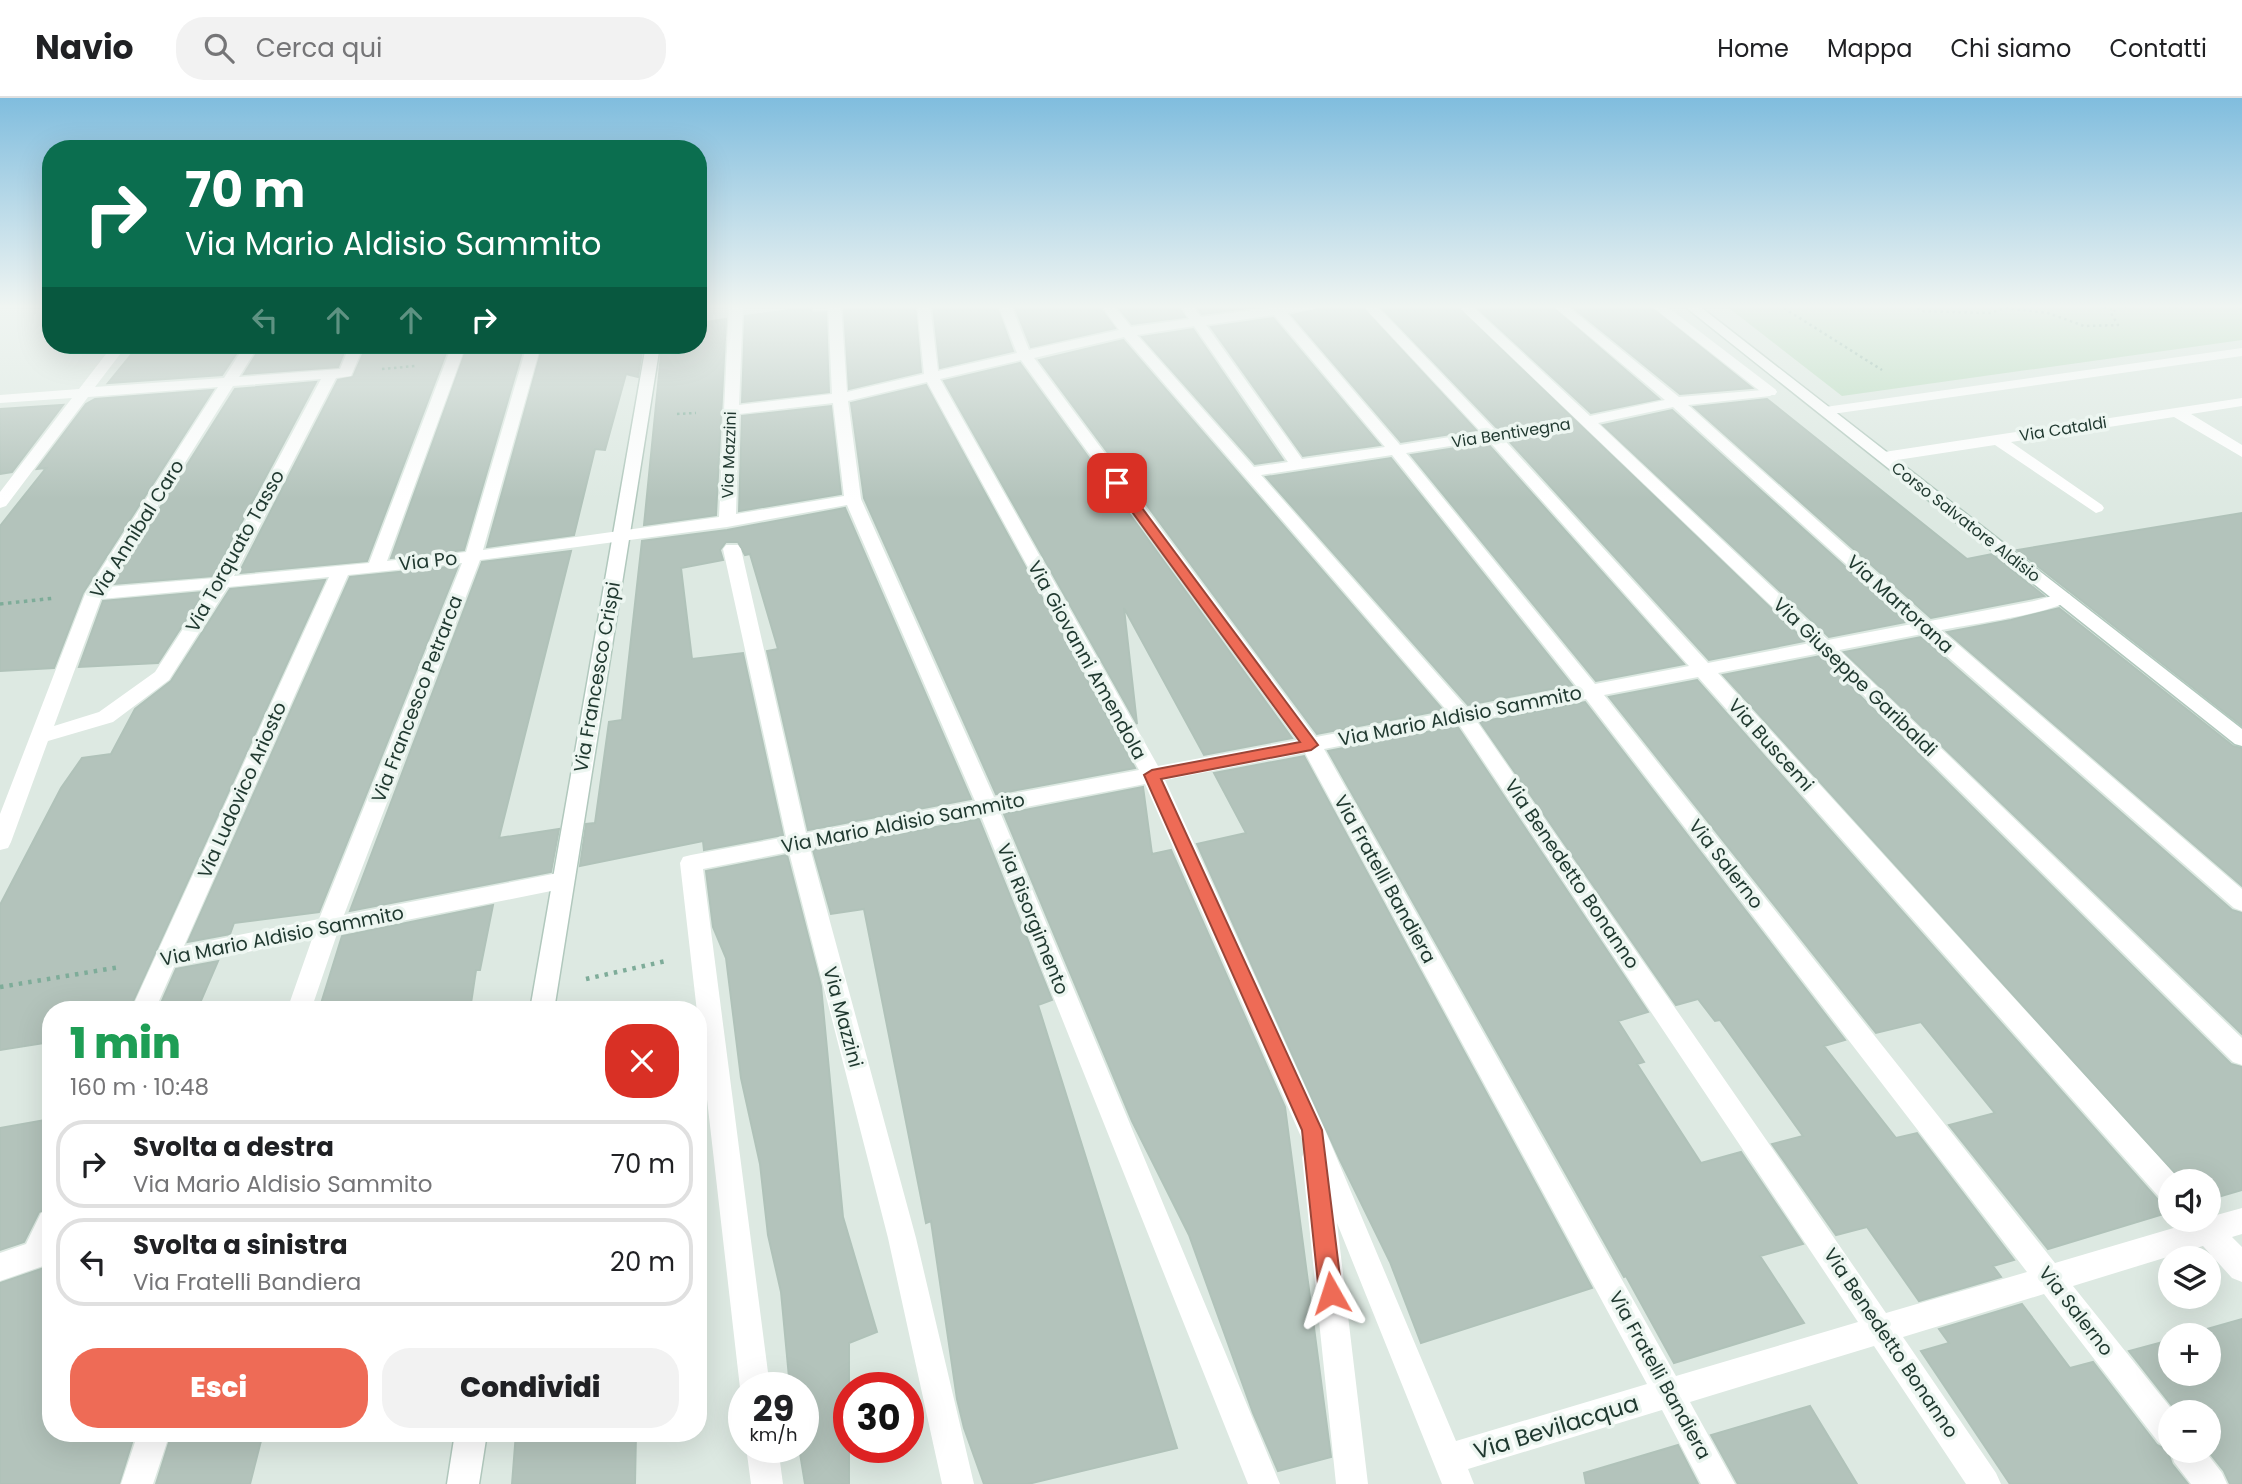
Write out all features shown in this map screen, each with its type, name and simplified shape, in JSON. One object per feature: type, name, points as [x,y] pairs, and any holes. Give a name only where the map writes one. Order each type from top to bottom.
[{"type":"street","points":[[0,503],[102,370]]},
{"type":"street","name":"Via Annibal Caro","points":[[0,842],[94,594],[237,370]]},
{"type":"street","name":"Via Torquato Tasso","points":[[38,737],[106,717],[162,676],[221,584],[340,370]]},
{"type":"street","points":[[376,567],[449,370]]},
{"type":"street","name":"Via Francesco Petrarca","points":[[302,1001],[328,927],[473,556],[527,370]]},
{"type":"street","name":"Via Francesco Crispi","points":[[544,1001],[649,370]]},
{"type":"street","name":"Via Mazzini","points":[[727,522],[733,370]]},
{"type":"street","name":"Via Risorgimento","points":[[838,370],[853,499],[986,805],[1264,1484]]},
{"type":"street","name":"Via Giovanni Amendola","points":[[931,370],[932,378],[1152,775],[1312,1130],[1453,1472]]},
{"type":"street","points":[[731,410],[840,397],[970,370]]},
{"type":"street","name":"Via Fratelli Bandiera","points":[[1036,370],[1311,745],[1719,1484]]},
{"type":"street","name":"Via Benedetto Bonanno","points":[[1160,370],[1463,716],[1985,1484]]},
{"type":"street","points":[[1231,370],[1297,465]]},
{"type":"street","name":"Via Salerno","points":[[1328,370],[1590,691],[2158,1417]]},
{"type":"street","name":"Via Buscemi","points":[[1431,370],[2158,1176]]},
{"type":"street","name":"Via Giuseppe Garibaldi","points":[[1533,370],[1825,647],[2242,1055]]},
{"type":"street","name":"Via Martorana","points":[[1637,370],[1926,627],[2242,902]]},
{"type":"street","name":"Via Bentivegna","points":[[1587,421],[1676,402],[1770,392],[1741,370]]},
{"type":"street","name":"Corso Salvatore Aldisio","points":[[1773,370],[2242,739]]},
{"type":"street","points":[[1825,411],[2117,370]]},
{"type":"street","points":[[0,399],[338,373]]},
{"type":"street","name":"Via Cataldi","points":[[1884,457],[2242,402]]},
{"type":"street","points":[[2177,412],[2242,452]]},
{"type":"street","name":"Via Bentivegna","points":[[1251,472],[1492,435]]},
{"type":"street","points":[[1997,439],[2096,508]]},
{"type":"street","name":"Via Po","points":[[94,594],[221,584],[473,556],[727,522],[853,499]]},
{"type":"street","name":"Via Mazzini","points":[[732,549],[797,844],[902,1238],[958,1484]]},
{"type":"street","name":"Via Ludovico Ariosto","points":[[147,1001],[341,571]]},
{"type":"street","name":"Via Mario Aldisio Sammito","points":[[701,953],[691,863],[1825,647],[2037,606],[2063,598]]},
{"type":"street","name":"Via Mario Aldisio Sammito","points":[[165,959],[563,881]]},
{"type":"street","points":[[701,953],[707,1001]]},
{"type":"street","points":[[707,1001],[753,1372]]},
{"type":"street","name":"Via Giovanni Amendola","points":[[1312,1130],[1352,1484]]},
{"type":"street","name":"Via Bevilacqua","points":[[2221,1224],[2242,1221]]},
{"type":"street","name":"Via Bevilacqua","points":[[1453,1472],[1670,1393],[2051,1279],[2186,1232]]},
{"type":"street","points":[[2209,1232],[2242,1268]]},
{"type":"street","points":[[0,1267],[36,1255],[42,1242]]},
{"type":"street","points":[[137,1484],[151,1442]]},
{"type":"street","points":[[463,1484],[470,1442]]},
{"type":"street","points":[[764,1463],[767,1484]]},
{"type":"street","points":[[2194,1463],[2211,1484]]},
{"type":"path","points":[[338,373],[372,370]]},
{"type":"path","points":[[641,417],[731,410]]},
{"type":"path","points":[[0,604],[94,594]]},
{"type":"path","points":[[546,989],[701,953]]},
{"type":"path","name":"Via Mario Aldisio Sammito","points":[[0,987],[165,959]]},
{"type":"green space","points":[[1808,370],[2030,370],[1842,396]]},
{"type":"building","points":[[119,370],[226,370],[222,375],[108,383]]},
{"type":"building","points":[[247,370],[302,370],[244,374]]},
{"type":"building","points":[[356,370],[440,370],[367,561],[239,573],[338,380],[353,377]]},
{"type":"building","points":[[459,370],[517,370],[464,550],[391,558]]},
{"type":"building","points":[[536,370],[639,370],[638,377],[626,374],[605,450],[595,449],[574,535],[487,547]]},
{"type":"building","points":[[660,370],[723,370],[716,515],[644,525]]},
{"type":"building","points":[[743,370],[828,370],[829,392],[742,402]]},
{"type":"building","points":[[848,370],[921,370],[921,372],[849,389]]},
{"type":"building","points":[[992,370],[1025,370],[1292,738],[1204,755],[1124,608],[1137,724],[944,381]]},
{"type":"building","points":[[1046,370],[1149,370],[1443,710],[1317,734]]},
{"type":"building","points":[[1171,370],[1221,370],[1283,460],[1255,464]]},
{"type":"building","points":[[1241,370],[1317,370],[1380,445],[1303,456]]},
{"type":"building","points":[[1339,370],[1420,370],[1476,430],[1401,442]]},
{"type":"building","points":[[1441,370],[1522,370],[1805,641],[1709,660]]},
{"type":"building","points":[[1544,370],[1625,370],[1659,399],[1591,413]]},
{"type":"building","points":[[1650,370],[1729,370],[1752,388],[1680,394]]},
{"type":"building","points":[[316,382],[213,576],[112,584],[235,389]]},
{"type":"building","points":[[926,385],[1135,768],[996,794],[864,498],[851,403]]},
{"type":"building","points":[[213,390],[83,593],[54,668],[0,671],[0,526],[46,468],[37,469],[86,404],[95,399]]},
{"type":"building","points":[[1767,399],[1967,559],[1992,554],[2044,596],[1931,618],[1694,407]]},
{"type":"building","points":[[63,405],[12,472],[0,474],[0,409]]},
{"type":"building","points":[[831,406],[841,494],[739,511],[742,416]]},
{"type":"building","points":[[1672,410],[1906,622],[1829,637],[1603,425]]},
{"type":"building","points":[[1487,443],[1684,664],[1596,681],[1411,455]]},
{"type":"building","points":[[1391,458],[1572,685],[1468,705],[1266,477]]},
{"type":"building","points":[[845,508],[971,799],[808,830],[767,651],[778,649],[750,554],[745,555],[738,542],[726,542],[720,550],[723,560],[681,568],[692,659],[743,653],[783,835],[704,850],[703,841],[580,866],[586,824],[595,823],[609,722],[622,720],[642,541],[727,530]]},
{"type":"building","points":[[2242,513],[2242,726],[2017,550]]},
{"type":"building","points":[[571,551],[499,838],[559,829],[551,872],[350,911],[482,562]]},
{"type":"building","points":[[458,566],[319,912],[234,923],[230,934],[188,942],[350,577]]},
{"type":"building","points":[[325,580],[133,1001],[42,1001],[42,1043],[0,1050],[0,905],[61,788],[82,758],[111,754],[135,709],[171,681],[230,589]]},
{"type":"building","points":[[204,592],[158,663],[79,667],[103,601]]},
{"type":"building","points":[[2059,608],[2233,746],[2242,748],[2242,886],[1947,632]]},
{"type":"building","points":[[1921,637],[2232,910],[2242,913],[2242,1034],[1844,652]]},
{"type":"building","points":[[1820,656],[2231,1064],[2242,1067],[2242,1190],[2221,1196],[2221,1169],[2171,1169],[1723,675]]},
{"type":"building","points":[[1697,680],[2158,1200],[2158,1216],[2048,1249],[1949,1125],[1995,1113],[1921,1022],[1876,1033],[1609,697]]},
{"type":"building","points":[[1585,702],[1845,1040],[1824,1046],[1896,1138],[1917,1133],[2014,1260],[1993,1266],[2001,1277],[1919,1301],[1867,1227],[1836,1235],[1772,1144],[1803,1136],[1720,1020],[1715,1021],[1698,999],[1676,1005],[1480,722]]},
{"type":"building","points":[[1457,726],[1648,1012],[1618,1021],[1644,1062],[1637,1064],[1701,1163],[1741,1152],[1803,1244],[1760,1256],[1804,1323],[1674,1363],[1626,1276],[1624,1277],[1328,751]]},
{"type":"building","points":[[1304,756],[1592,1288],[1421,1343],[1390,1262],[1340,1160],[1197,844],[1246,833],[1214,773]]},
{"type":"building","points":[[1143,787],[1152,854],[1171,850],[1285,1107],[1331,1457],[1278,1471],[1253,1413],[1189,1235],[1132,1121],[1004,814]]},
{"type":"building","points":[[979,819],[1052,1000],[1038,1005],[1177,1448],[1028,1484],[984,1484],[964,1428],[957,1399],[931,1221],[926,1223],[864,909],[831,914],[813,850]]},
{"type":"building","points":[[787,855],[821,986],[843,1217],[877,1332],[849,1343],[849,1372],[833,1372],[833,1463],[849,1463],[849,1484],[805,1484],[802,1463],[819,1463],[819,1372],[788,1372],[781,1292],[768,1235],[760,1164],[741,1078],[726,958],[713,927],[706,871]]},
{"type":"building","points":[[493,905],[480,970],[476,970],[471,1001],[322,1001],[342,936]]},
{"type":"building","points":[[218,961],[201,1001],[162,1001],[176,969]]},
{"type":"building","points":[[42,1121],[42,1211],[24,1242],[0,1250],[0,1128]]},
{"type":"building","points":[[42,1269],[42,1442],[132,1442],[119,1484],[0,1484],[0,1283]]},
{"type":"building","points":[[2022,1304],[2070,1368],[2093,1362],[2158,1446],[2158,1463],[2172,1463],[2188,1484],[2010,1484],[1921,1351],[1949,1343],[1939,1329]]},
{"type":"building","points":[[2242,1319],[2242,1484],[2230,1484],[2218,1463],[2221,1463],[2221,1400],[2168,1400],[2129,1351],[2158,1343],[2158,1386],[2221,1386],[2221,1325]]},
{"type":"building","points":[[1810,1406],[1857,1484],[1738,1484],[1711,1435]]},
{"type":"building","points":[[169,1442],[261,1442],[250,1484],[156,1484]]},
{"type":"building","points":[[515,1442],[636,1442],[635,1484],[512,1484]]},
{"type":"building","points":[[1678,1445],[1698,1484],[1586,1484],[1584,1473]]},
{"type":"route","points":[[1117,483],[1311,745],[1152,775],[1312,1130],[1331,1293]]}]
